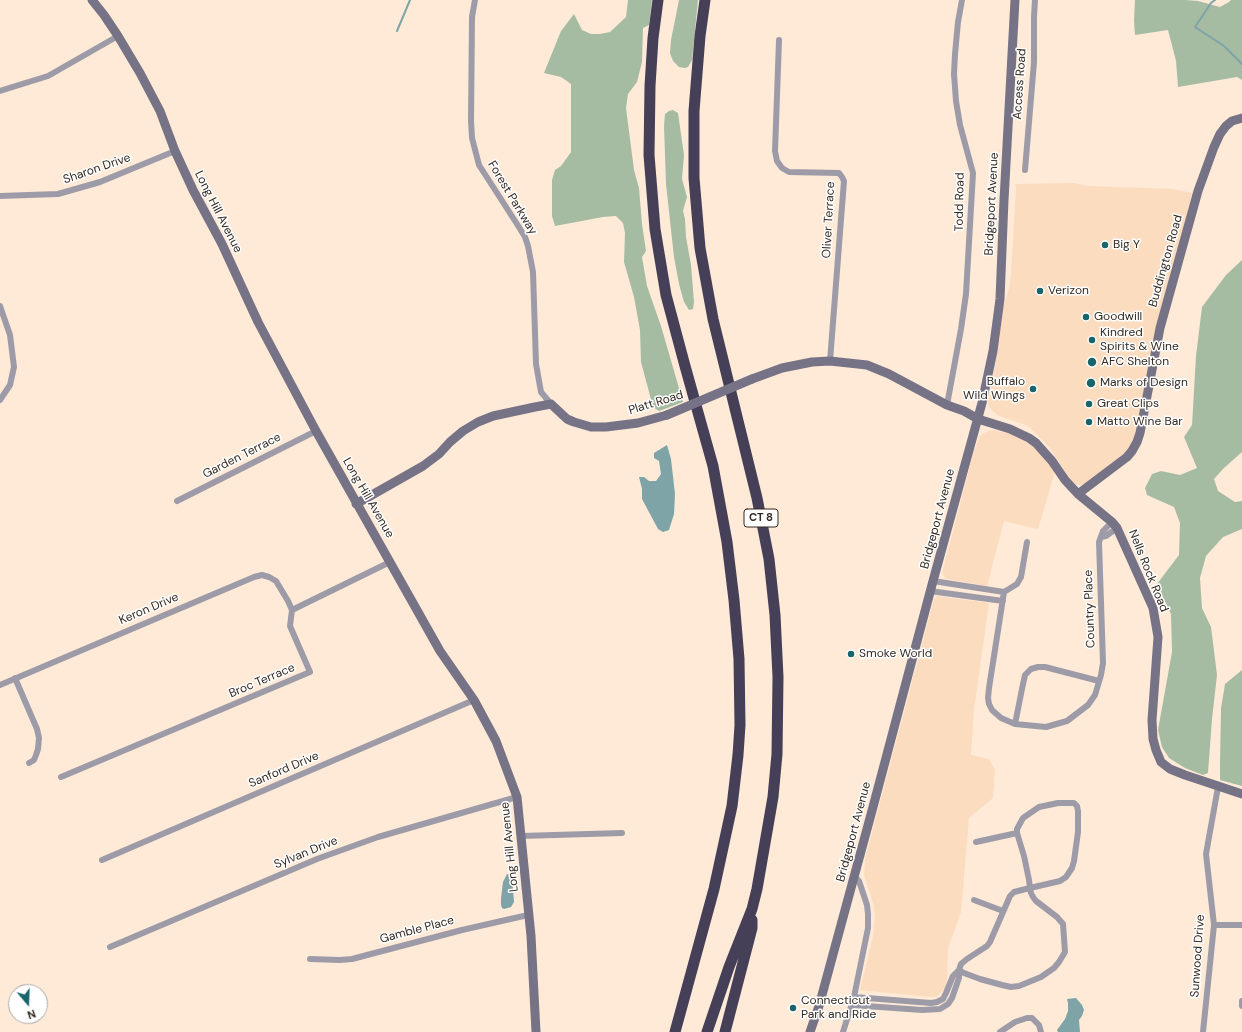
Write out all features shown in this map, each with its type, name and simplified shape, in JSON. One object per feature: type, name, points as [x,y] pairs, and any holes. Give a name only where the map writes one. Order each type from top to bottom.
[{"type":"highway","points":[[658,0],[653,38],[650,86],[649,155],[655,229],[666,295],[713,466],[727,542],[739,660],[740,725],[732,806],[714,889],[674,1032]]},
{"type":"highway","name":"CT 8","points":[[705,0],[700,36],[694,111],[694,178],[700,248],[713,319],[757,498],[768,559],[775,615],[778,677],[777,754],[773,797],[757,889],[752,909],[729,967],[707,1032]]},
{"type":"highway","points":[[725,1032],[752,928],[752,909]]},
{"type":"street","name":"Long Hill Avenue","points":[[92,0],[118,36],[160,111],[192,190],[222,244],[258,322],[316,431],[440,651],[474,700],[496,742],[517,797],[534,980],[536,1032]]},
{"type":"street","name":"Forest Parkway","points":[[475,0],[472,17],[471,121],[473,144],[479,165],[525,237],[529,250],[533,272],[536,364],[542,392],[551,404]]},
{"type":"street","name":"Todd Road","points":[[947,405],[966,294],[973,173],[960,125],[954,74],[958,22],[962,0]]},
{"type":"street","name":"Bridgeport Avenue","points":[[810,1032],[819,1006],[978,418],[993,351],[1000,299],[1015,0]]},
{"type":"street","name":"Access Road","points":[[1025,170],[1034,62],[1035,0]]},
{"type":"street","points":[[0,91],[48,76],[118,36]]},
{"type":"street","name":"Oliver Terrace","points":[[779,40],[775,151],[777,161],[782,168],[789,172],[839,173],[844,180],[830,361]]},
{"type":"street","name":"Buddington Road","points":[[1078,494],[1127,457],[1137,442],[1142,425],[1160,328],[1198,191],[1220,134],[1226,126],[1242,118]]},
{"type":"street","name":"Sharon Drive","points":[[0,196],[58,194],[100,182],[176,152]]},
{"type":"street","points":[[0,306],[10,335],[14,367],[10,385],[0,400]]},
{"type":"street","name":"Platt Road","points":[[551,404],[567,419],[582,425],[591,427],[606,427],[635,424],[667,415],[782,368],[812,362],[830,361],[867,365],[889,374],[947,405],[978,418]]},
{"type":"street","points":[[356,504],[423,466],[439,454],[463,431],[478,422],[493,416],[535,406],[551,404]]},
{"type":"street","name":"Nells Rock Road","points":[[978,418],[1010,429],[1036,443],[1078,494],[1115,525],[1152,608],[1156,624],[1158,637],[1152,720],[1153,739],[1160,762],[1170,769],[1218,787],[1242,794]]},
{"type":"street","name":"Garden Terrace","points":[[177,501],[316,431]]},
{"type":"street","name":"Country Place","points":[[1004,592],[988,698],[990,704],[996,714],[1001,718],[1015,724],[1046,727],[1067,722],[1088,705],[1095,695],[1099,681],[1103,662],[1099,542],[1103,531],[1115,525]]},
{"type":"street","points":[[933,581],[1004,592],[1017,584],[1021,577],[1027,542]]},
{"type":"street","points":[[292,610],[390,562]]},
{"type":"street","name":"Keron Drive","points":[[0,685],[254,577],[262,575],[276,581],[292,610]]},
{"type":"street","points":[[930,591],[1002,601]]},
{"type":"street","name":"Broc Terrace","points":[[61,777],[310,672],[290,626],[292,610]]},
{"type":"street","points":[[1015,724],[1025,675],[1031,669],[1045,667],[1099,681]]},
{"type":"street","points":[[15,678],[37,729],[39,738],[36,755],[34,760],[29,763]]},
{"type":"street","name":"Sanford Drive","points":[[102,860],[474,700]]},
{"type":"street","name":"Sunwood Drive","points":[[1204,1032],[1214,925],[1206,854],[1218,787]]},
{"type":"street","name":"Sylvan Drive","points":[[110,947],[317,859],[378,837],[517,797]]},
{"type":"street","points":[[852,1005],[932,1010],[940,1009],[948,1004],[952,998],[959,978],[959,970],[961,964],[987,946],[990,942],[1002,911],[1010,896],[1014,892],[1030,888],[1060,881],[1066,877],[1072,868],[1078,832],[1078,811],[1077,806],[1074,803],[1058,803],[1039,807],[1023,818],[1017,829],[1030,888],[1036,901],[1057,917],[1063,924],[1065,952],[1059,962],[1054,968],[1041,977],[1026,984],[1011,987],[980,979],[959,970]]},
{"type":"street","points":[[976,842],[1017,833]]},
{"type":"street","points":[[521,836],[622,834]]},
{"type":"street","points":[[843,1032],[854,997],[866,940],[868,914],[867,905],[859,881],[854,876]]},
{"type":"street","points":[[974,900],[1002,911]]},
{"type":"street","name":"Gamble Place","points":[[310,959],[352,959],[462,930],[528,915]]},
{"type":"street","points":[[1214,925],[1242,924]]},
{"type":"street","points":[[854,997],[931,1003],[942,999],[953,976],[959,970]]},
{"type":"street","points":[[931,1003],[932,1010]]},
{"type":"street","points":[[1000,1032],[1015,1022],[1032,1018],[1039,1026],[1041,1032]]},
{"type":"shaded area","points":[[1074,183],[1088,186],[1173,189],[1192,193],[1137,434],[1129,450],[1085,484],[1079,485],[1075,484],[1069,479],[1050,448],[1028,426],[997,415],[989,407],[988,401],[996,361],[1003,308],[1009,289],[1011,274],[1015,184]]},
{"type":"shaded area","points":[[993,430],[1011,434],[1028,442],[1039,450],[1055,472],[1038,529],[1004,521],[987,586],[946,579],[942,573],[974,451],[980,436]]},
{"type":"shaded area","points":[[937,596],[989,603],[974,710],[971,755],[989,759],[995,770],[993,798],[969,818],[961,912],[948,948],[947,981],[945,988],[937,997],[860,990],[873,936],[875,916],[873,903],[864,875],[865,859],[934,599]]},
{"type":"green space","points":[[628,0],[652,0],[649,25],[643,28],[642,62],[637,82],[628,94],[626,108],[634,170],[639,188],[646,251],[642,257],[647,286],[661,326],[683,402],[659,411],[653,407],[641,362],[640,330],[634,297],[624,262],[625,233],[623,223],[616,216],[555,226],[552,216],[552,180],[555,170],[561,166],[571,152],[571,84],[561,77],[544,73],[561,31],[574,14],[582,30],[591,34],[610,32],[626,17]]},
{"type":"green space","points":[[679,0],[698,0],[692,60],[688,67],[685,68],[679,67],[673,61],[670,53]]},
{"type":"green space","points":[[1135,0],[1198,1],[1220,7],[1231,0],[1242,0],[1242,80],[1237,77],[1178,87],[1176,61],[1168,30],[1135,35]]},
{"type":"green space","points":[[673,110],[678,113],[684,155],[682,179],[687,197],[683,211],[691,265],[694,302],[693,309],[689,310],[684,302],[674,257],[666,184],[665,114]]},
{"type":"green space","points":[[1242,260],[1242,452],[1214,479],[1218,491],[1235,502],[1242,501],[1242,529],[1223,537],[1206,556],[1200,578],[1202,608],[1211,627],[1217,675],[1208,773],[1203,775],[1185,768],[1169,758],[1162,747],[1158,730],[1172,652],[1171,614],[1157,584],[1179,555],[1180,523],[1174,507],[1147,495],[1145,488],[1152,474],[1161,471],[1180,475],[1197,468],[1184,437],[1192,425],[1196,356],[1202,307],[1226,275]]},
{"type":"green space","points":[[1242,670],[1242,786],[1220,780],[1220,763],[1221,708],[1225,684]]},
{"type":"water","points":[[667,445],[671,459],[675,494],[674,514],[669,530],[663,532],[658,529],[642,499],[642,489],[639,477],[644,477],[649,481],[656,481],[661,474],[659,461],[654,458],[654,453]]},
{"type":"water","points":[[507,874],[511,875],[512,877],[514,902],[511,907],[504,909],[501,905],[501,898],[503,882]]},
{"type":"water","points":[[1076,998],[1084,1010],[1079,1020],[1080,1032],[1058,1032],[1057,1030],[1065,1019],[1068,1011],[1067,999]]},
{"type":"waterway","points":[[397,31],[410,0]]},
{"type":"waterway","points":[[1215,0],[1211,3],[1195,27],[1224,46],[1242,64]]},
{"type":"place","name":"Big Y","points":[[1105,245]]},
{"type":"place","name":"Verizon","points":[[1040,291]]},
{"type":"place","name":"Goodwill","points":[[1086,317]]},
{"type":"place","name":"Kindred Spirits & Wine","points":[[1092,340]]},
{"type":"place","name":"AFC Shelton","points":[[1092,362]]},
{"type":"place","name":"Marks of Design","points":[[1091,383]]},
{"type":"place","name":"Buffalo Wild Wings","points":[[1033,389]]},
{"type":"place","name":"Great Clips","points":[[1089,404]]},
{"type":"place","name":"Matto Wine Bar","points":[[1089,422]]},
{"type":"place","name":"Smoke World","points":[[851,654]]},
{"type":"place","name":"Connecticut Park and Ride","points":[[793,1008]]}]
